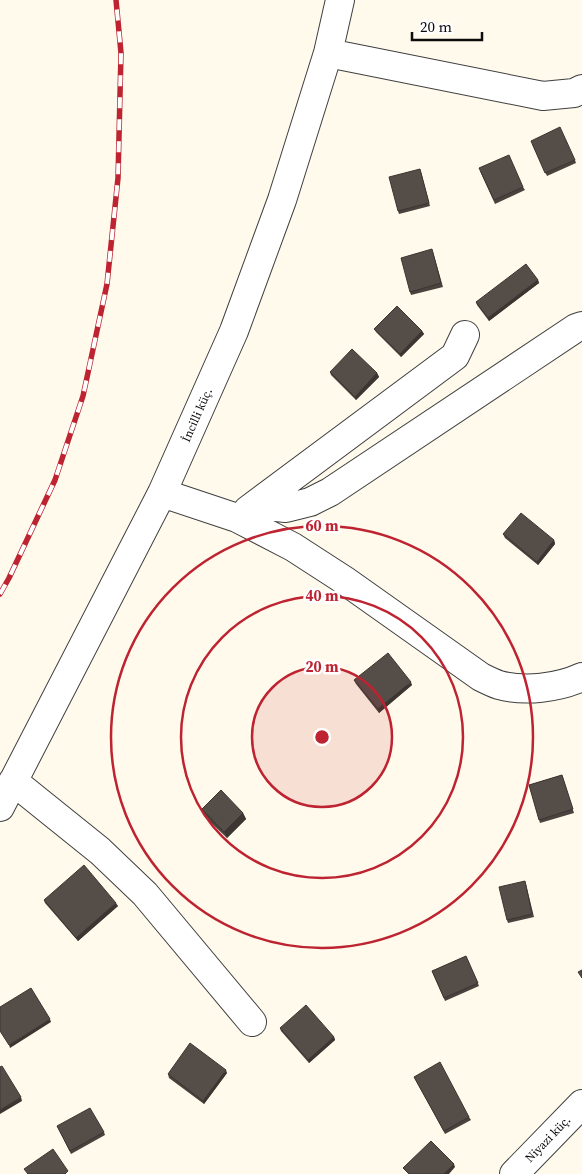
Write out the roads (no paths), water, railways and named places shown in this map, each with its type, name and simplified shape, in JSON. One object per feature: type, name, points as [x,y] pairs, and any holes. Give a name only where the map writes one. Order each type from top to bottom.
[{"type":"street","name":"İncilli küç.","points":[[0,807],[162,493],[234,331],[282,200],[328,53],[340,0]]},
{"type":"street","points":[[328,53],[543,96],[574,93],[582,89]]},
{"type":"street","points":[[162,493],[246,511],[286,508],[310,502],[330,492],[576,328],[582,326]]},
{"type":"street","points":[[246,511],[455,356],[465,335]]},
{"type":"street","points":[[246,511],[294,547],[337,575],[481,677],[498,685],[516,688],[556,686],[582,677]]},
{"type":"street","points":[[13,781],[100,851],[145,894],[252,1022]]},
{"type":"street","name":"Niyazi küç.","points":[[514,1174],[582,1104]]},
{"type":"railway","points":[[0,594],[55,480],[83,396],[107,284],[118,178],[121,53],[116,0]]}]
